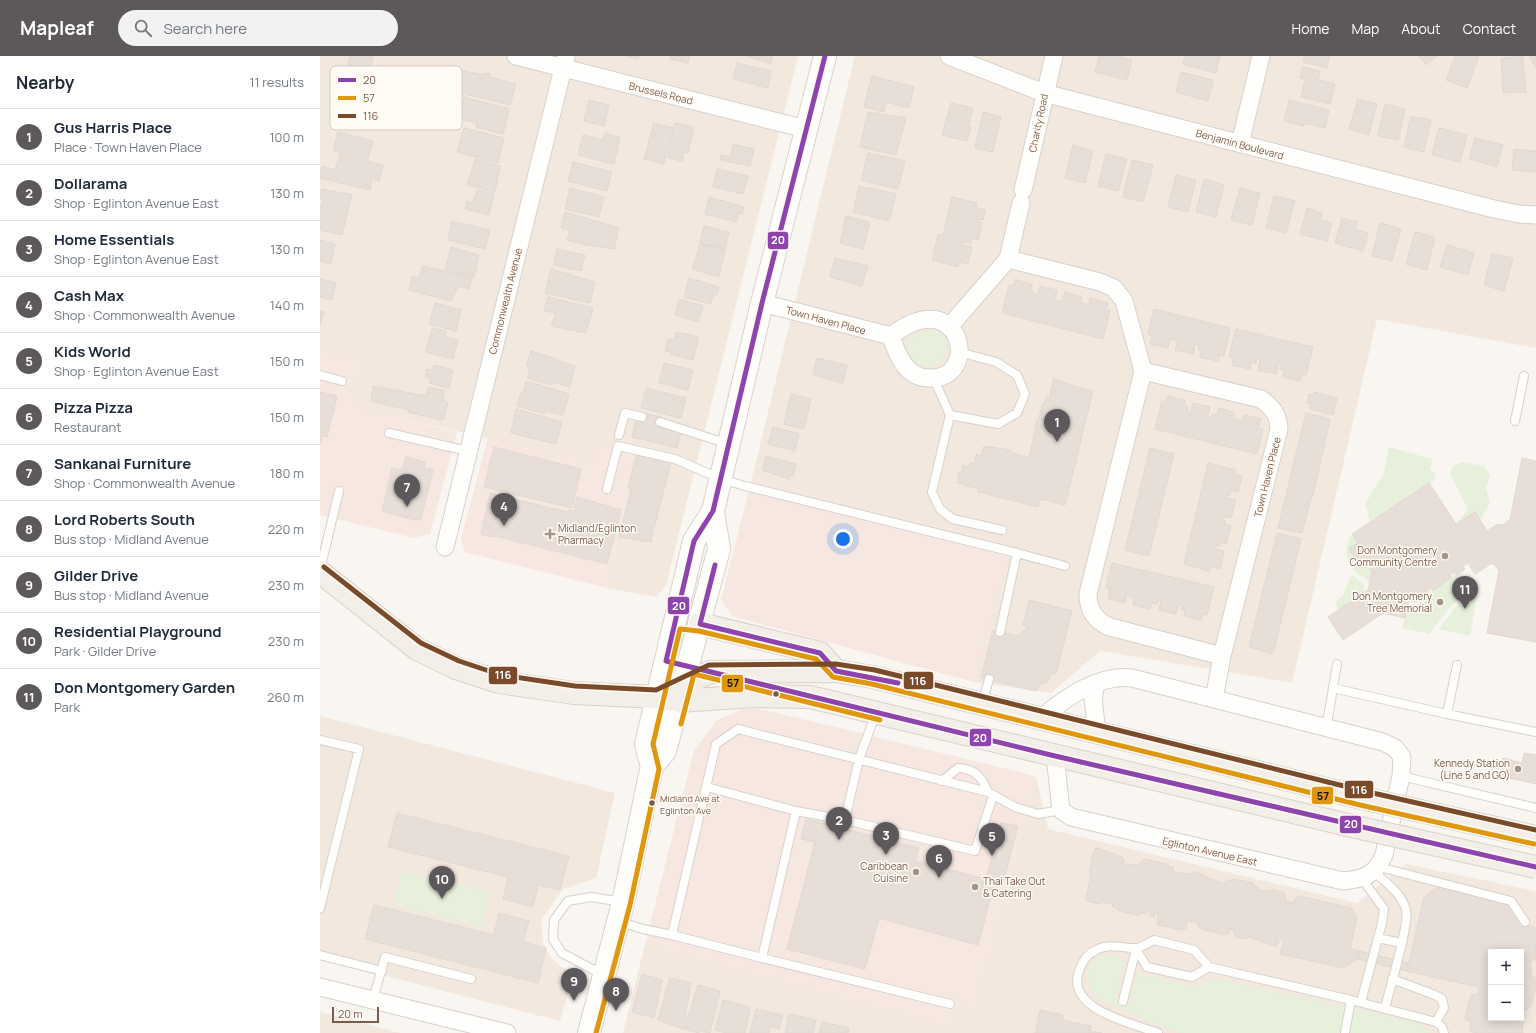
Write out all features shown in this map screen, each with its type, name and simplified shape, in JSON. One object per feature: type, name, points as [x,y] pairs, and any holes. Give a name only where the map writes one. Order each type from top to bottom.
[{"type":"main road","points":[[652,767],[646,744],[694,541],[713,511],[762,303],[825,56]]},
{"type":"main road","points":[[589,1033],[620,912],[652,767],[665,751],[719,549],[713,511]]},
{"type":"main road","points":[[320,571],[417,649],[474,675],[499,682],[574,694],[657,697],[682,692],[810,697],[1356,827],[1536,867]]},
{"type":"main road","points":[[700,624],[820,653],[836,671]]},
{"type":"main road","points":[[682,692],[710,672],[836,671],[873,677],[1097,734],[1362,798],[1536,837]]},
{"type":"street","name":"Brussels Road","points":[[516,56],[564,62],[806,129]]},
{"type":"street","name":"Benjamin Boulevard","points":[[949,56],[1044,93],[1494,209],[1519,214],[1536,215]]},
{"type":"street","name":"Charity Road","points":[[1008,259],[1044,93],[1054,56]]},
{"type":"street","points":[[1240,144],[1261,56]]},
{"type":"street","name":"Commonwealth Avenue","points":[[445,547],[564,62]]},
{"type":"street","points":[[949,327],[1008,259],[1100,282],[1114,288],[1124,301],[1143,371],[1088,594],[1088,602],[1092,615],[1102,624],[1110,628],[1222,656]]},
{"type":"street","name":"Town Haven Place","points":[[762,303],[891,336]]},
{"type":"street","points":[[925,318],[943,322],[949,327],[955,332],[958,339],[959,352],[953,370],[940,378],[934,379],[921,378],[912,373],[904,365],[891,336],[901,328],[925,318]]},
{"type":"street","name":"Town Haven Place","points":[[1143,371],[1261,399],[1273,408],[1278,419],[1279,429],[1222,656],[1214,699]]},
{"type":"street","points":[[1040,719],[1072,694],[1119,676],[1132,678],[1323,728],[1383,742],[1395,748],[1402,757],[1401,776],[1384,855],[1371,872]]},
{"type":"street","points":[[1096,685],[1093,698],[1097,734]]},
{"type":"street","points":[[1055,756],[1061,810]]},
{"type":"street","name":"Eglinton Avenue East","points":[[1061,810],[1082,821],[1335,880],[1343,881],[1371,872]]},
{"type":"street","points":[[320,987],[507,1033]]},
{"type":"lane","points":[[950,415],[998,424],[1017,413],[1025,394],[1017,375],[996,362],[959,352]]},
{"type":"lane","points":[[320,375],[342,381]]},
{"type":"lane","points":[[1515,421],[1524,376]]},
{"type":"lane","points":[[934,379],[950,415],[932,492],[940,509],[953,519],[1002,530]]},
{"type":"lane","points":[[619,434],[625,413],[642,417]]},
{"type":"lane","points":[[660,422],[729,444]]},
{"type":"lane","points":[[389,433],[468,451]]},
{"type":"lane","points":[[607,489],[618,446],[675,459],[721,479],[1064,566]]},
{"type":"lane","points":[[320,571],[339,491]]},
{"type":"lane","points":[[1000,632],[1017,553]]},
{"type":"lane","points":[[1323,728],[1328,718],[1336,664]]},
{"type":"lane","points":[[1447,714],[1457,665]]},
{"type":"lane","points":[[982,704],[989,679]]},
{"type":"lane","points":[[1333,688],[1447,714],[1536,732]]},
{"type":"lane","points":[[845,820],[859,760],[876,712]]},
{"type":"lane","points":[[672,935],[716,744],[738,729],[942,780],[991,794],[1015,807],[1038,814],[1061,810]]},
{"type":"lane","points":[[320,740],[359,749],[320,908]]},
{"type":"lane","points":[[707,787],[796,811],[845,820],[974,851],[991,794],[983,779],[977,773],[964,768],[958,768],[942,780]]},
{"type":"lane","points":[[1401,776],[1536,808]]},
{"type":"lane","points":[[762,958],[796,811]]},
{"type":"lane","points":[[1371,872],[1511,901],[1525,922]]},
{"type":"lane","points":[[1361,1002],[1384,909],[1371,872]]},
{"type":"lane","points":[[1371,872],[1398,894],[1407,911],[1401,943],[1385,1008]]},
{"type":"lane","points":[[604,976],[562,953],[553,939],[554,920],[568,901],[591,897],[620,912],[643,930],[672,935],[950,1004]]},
{"type":"lane","points":[[1378,938],[1401,943]]},
{"type":"lane","points":[[1158,1033],[1095,1008],[1083,998],[1077,986],[1076,979],[1081,965],[1092,952],[1111,946],[1136,949],[1154,940],[1194,950],[1209,967],[1361,1002],[1436,1022],[1442,1027],[1444,1033]]},
{"type":"lane","points":[[1136,949],[1147,967],[1192,977],[1209,967]]},
{"type":"lane","points":[[1124,1002],[1136,949]]},
{"type":"lane","points":[[320,955],[382,971]]},
{"type":"lane","points":[[373,1000],[385,957],[471,979]]},
{"type":"lane","points":[[1392,979],[1442,999],[1444,1008],[1436,1022]]},
{"type":"lane","points":[[1345,1033],[1352,1000]]},
{"type":"shaded area","points":[[320,56],[798,56],[666,585],[656,597],[607,588],[637,451],[594,462],[351,407],[362,363],[320,352]]},
{"type":"shaded area","points":[[855,56],[1536,56],[1536,348],[1377,319],[1292,683],[1100,651],[1051,693],[974,682],[1010,544],[752,478]]},
{"type":"shaded area","points":[[320,352],[362,363],[352,407],[457,432],[430,534],[414,538],[320,515]]},
{"type":"shaded area","points":[[488,437],[593,462],[597,440],[637,451],[607,588],[465,552],[461,539]]},
{"type":"shaded area","points":[[752,478],[1011,544],[974,682],[732,616],[721,600]]},
{"type":"shaded area","points":[[749,706],[1036,776],[975,1007],[958,1002],[952,1027],[645,944],[694,750],[717,720]]},
{"type":"shaded area","points":[[320,716],[615,793],[596,878],[563,889],[541,920],[543,942],[551,958],[573,977],[560,1021],[320,959]]},
{"type":"shaded area","points":[[1036,776],[1048,829],[1357,903],[1406,864],[1536,891],[1536,1033],[623,1033],[645,944],[952,1027],[958,1002],[975,1007]]},
{"type":"shaded area","points":[[320,1012],[400,1033],[320,1033]]},
{"type":"green space","points":[[934,330],[943,333],[949,342],[946,353],[940,361],[934,365],[927,367],[920,365],[914,361],[907,343],[912,337],[919,333]]},
{"type":"green space","points":[[1389,447],[1432,459],[1430,469],[1436,474],[1433,482],[1370,521],[1365,504],[1384,473]]},
{"type":"green space","points":[[1462,462],[1484,466],[1490,475],[1486,488],[1490,503],[1468,540],[1457,523],[1468,509],[1450,473],[1453,466]]},
{"type":"green space","points":[[1351,534],[1379,575],[1369,582],[1352,568],[1347,559],[1347,549]]},
{"type":"green space","points":[[1454,574],[1460,575],[1466,587],[1429,634],[1402,628],[1406,615],[1433,591],[1452,578]]},
{"type":"green space","points":[[1354,576],[1364,585],[1364,597],[1338,613],[1336,602],[1344,594],[1350,577]]},
{"type":"green space","points":[[1470,588],[1478,588],[1470,636],[1439,629]]},
{"type":"green space","points":[[401,871],[490,892],[482,926],[394,905]]},
{"type":"green space","points":[[1103,956],[1124,959],[1116,1001],[1130,1004],[1138,974],[1194,987],[1215,979],[1419,1023],[1429,1033],[1180,1033],[1103,1001],[1097,997],[1089,984],[1089,971],[1091,965]]},
{"type":"building","points":[[350,56],[373,56],[371,66],[348,66]]},
{"type":"building","points":[[626,56],[639,56],[638,59]]},
{"type":"building","points":[[671,56],[690,56],[688,63],[670,59]]},
{"type":"building","points":[[746,56],[773,56],[771,64]]},
{"type":"building","points":[[1099,56],[1118,56],[1132,60],[1127,80],[1095,72]]},
{"type":"building","points":[[1185,56],[1220,56],[1216,73],[1183,64]]},
{"type":"building","points":[[1305,56],[1330,56],[1327,68],[1303,62]]},
{"type":"building","points":[[1418,56],[1437,56],[1426,65]]},
{"type":"building","points":[[1455,56],[1479,56],[1467,88],[1446,80]]},
{"type":"building","points":[[1523,56],[1526,92],[1503,93],[1501,58]]},
{"type":"building","points":[[1529,56],[1536,56],[1536,68]]},
{"type":"building","points":[[737,63],[771,71],[768,88],[733,79]]},
{"type":"building","points":[[1302,67],[1320,71],[1318,80],[1335,84],[1330,104],[1301,97],[1305,79],[1300,78]]},
{"type":"building","points":[[462,71],[484,75],[484,73],[490,74],[489,77],[516,84],[510,105],[462,93]]},
{"type":"building","points":[[1181,72],[1213,80],[1208,101],[1176,92]]},
{"type":"building","points":[[872,76],[914,87],[909,108],[886,102],[884,112],[864,107]]},
{"type":"building","points":[[464,97],[509,109],[503,134],[476,127],[477,123],[462,120],[462,106]]},
{"type":"building","points":[[1358,99],[1377,104],[1369,135],[1349,129]]},
{"type":"building","points":[[589,100],[609,105],[604,126],[584,121]]},
{"type":"building","points":[[1289,100],[1329,110],[1325,128],[1304,123],[1304,126],[1284,121]]},
{"type":"building","points":[[951,103],[973,108],[968,126],[971,127],[967,141],[942,135]]},
{"type":"building","points":[[1385,104],[1405,109],[1398,140],[1378,136]]},
{"type":"building","points":[[868,112],[906,118],[896,155],[860,147]]},
{"type":"building","points":[[983,112],[1001,117],[993,152],[975,148]]},
{"type":"building","points":[[1411,116],[1431,120],[1424,152],[1404,147]]},
{"type":"building","points":[[654,123],[673,128],[664,164],[644,159]]},
{"type":"building","points":[[675,123],[694,127],[688,153],[684,152],[682,161],[668,158]]},
{"type":"building","points":[[464,128],[504,138],[498,163],[457,152]]},
{"type":"building","points":[[1439,128],[1467,135],[1460,162],[1432,155]]},
{"type":"building","points":[[338,132],[373,141],[368,159],[333,151]]},
{"type":"building","points":[[605,133],[620,137],[614,164],[578,155],[583,135],[603,140]]},
{"type":"building","points":[[1475,138],[1503,145],[1497,167],[1469,159]]},
{"type":"building","points":[[733,144],[754,149],[750,166],[720,160],[721,155],[730,157]]},
{"type":"building","points":[[1073,145],[1093,151],[1085,183],[1065,178]]},
{"type":"building","points":[[1514,149],[1536,151],[1536,172],[1512,170]]},
{"type":"building","points":[[868,153],[905,161],[898,189],[861,180]]},
{"type":"building","points":[[340,154],[383,165],[379,181],[372,179],[370,190],[320,178],[322,166],[335,170]]},
{"type":"building","points":[[1106,154],[1127,159],[1118,191],[1098,186]]},
{"type":"building","points":[[475,159],[500,166],[495,192],[467,185]]},
{"type":"building","points":[[1132,160],[1153,165],[1143,202],[1123,197]]},
{"type":"building","points":[[573,162],[612,172],[607,191],[568,181]]},
{"type":"building","points":[[717,169],[748,176],[743,194],[713,187]]},
{"type":"building","points":[[1176,175],[1196,180],[1188,212],[1168,207]]},
{"type":"building","points":[[1204,179],[1224,185],[1216,217],[1196,212]]},
{"type":"building","points":[[859,186],[896,194],[889,221],[853,212]]},
{"type":"building","points":[[570,188],[604,197],[599,217],[565,209]]},
{"type":"building","points":[[1240,188],[1260,193],[1252,225],[1231,220]]},
{"type":"building","points":[[322,189],[352,195],[342,235],[320,230],[320,210],[323,200],[320,198]]},
{"type":"building","points":[[477,190],[494,194],[489,215],[465,209],[467,201],[473,203]]},
{"type":"building","points":[[1274,196],[1295,201],[1286,233],[1266,228]]},
{"type":"building","points":[[709,197],[744,207],[742,214],[739,213],[737,222],[705,214]]},
{"type":"building","points":[[952,197],[977,203],[976,208],[986,210],[983,220],[977,219],[976,221],[982,223],[978,240],[972,239],[971,243],[964,241],[963,245],[972,247],[968,264],[959,262],[958,267],[932,260],[938,234],[943,235]]},
{"type":"building","points":[[1307,208],[1322,213],[1320,220],[1332,223],[1327,241],[1300,234]]},
{"type":"building","points":[[565,212],[619,228],[614,249],[586,245],[567,240],[570,230],[561,228]]},
{"type":"building","points":[[846,216],[870,222],[863,249],[840,243]]},
{"type":"building","points":[[1342,218],[1357,222],[1355,229],[1368,233],[1363,251],[1335,243]]},
{"type":"building","points":[[452,221],[490,230],[485,249],[448,240]]},
{"type":"building","points":[[1380,223],[1401,229],[1392,261],[1372,256]]},
{"type":"building","points":[[704,226],[729,232],[725,249],[700,243]]},
{"type":"building","points":[[1415,232],[1435,237],[1427,270],[1406,264]]},
{"type":"building","points":[[320,240],[335,244],[331,264],[320,261]]},
{"type":"building","points":[[700,244],[725,250],[719,277],[692,269]]},
{"type":"building","points":[[1447,245],[1474,253],[1468,275],[1440,267]]},
{"type":"building","points":[[451,247],[479,255],[474,277],[445,270]]},
{"type":"building","points":[[557,249],[585,255],[581,271],[554,265]]},
{"type":"building","points":[[1492,253],[1513,258],[1504,291],[1484,285]]},
{"type":"building","points":[[835,258],[868,266],[862,286],[830,277]]},
{"type":"building","points":[[423,266],[472,278],[469,289],[458,286],[451,301],[409,290],[412,276],[419,278]]},
{"type":"building","points":[[551,269],[595,282],[590,303],[545,293]]},
{"type":"building","points":[[689,278],[719,287],[717,295],[713,294],[711,304],[684,297]]},
{"type":"building","points":[[320,279],[336,283],[332,300],[320,297]]},
{"type":"building","points":[[1015,280],[1032,284],[1030,291],[1034,292],[1033,295],[1037,295],[1040,286],[1057,290],[1055,300],[1062,302],[1065,292],[1082,297],[1081,303],[1089,305],[1090,298],[1108,303],[1106,309],[1110,311],[1103,339],[1002,313],[1009,285],[1013,286]]},
{"type":"building","points":[[548,297],[593,308],[586,333],[551,326],[556,313],[544,311]]},
{"type":"building","points":[[679,299],[703,306],[698,322],[675,315]]},
{"type":"building","points":[[435,303],[461,310],[456,331],[429,324]]},
{"type":"building","points":[[1154,309],[1230,328],[1224,356],[1219,355],[1218,361],[1200,357],[1202,350],[1198,350],[1199,345],[1195,344],[1193,354],[1175,350],[1178,340],[1170,339],[1168,348],[1150,344],[1152,335],[1148,334]]},
{"type":"building","points":[[320,311],[324,312],[320,325]]},
{"type":"building","points":[[432,328],[446,331],[445,337],[458,340],[453,359],[426,352]]},
{"type":"building","points":[[1236,329],[1313,347],[1306,375],[1302,374],[1300,381],[1283,377],[1284,370],[1280,369],[1281,365],[1278,364],[1276,374],[1258,370],[1260,360],[1257,359],[1256,363],[1251,362],[1250,369],[1232,365],[1233,358],[1229,357]]},
{"type":"building","points":[[676,332],[699,337],[693,360],[670,354],[671,352],[665,351],[668,339],[674,340]]},
{"type":"building","points":[[531,351],[575,366],[570,387],[553,382],[552,385],[527,378],[530,367],[526,366]]},
{"type":"building","points":[[817,358],[847,365],[843,383],[813,375]]},
{"type":"building","points":[[664,363],[693,370],[688,390],[659,383]]},
{"type":"building","points":[[434,365],[453,370],[449,388],[429,383],[431,379],[425,377],[427,369],[433,370]]},
{"type":"building","points":[[1054,378],[1073,386],[1093,391],[1065,505],[1040,499],[1038,507],[978,492],[979,489],[957,483],[959,472],[961,473],[963,465],[969,467],[970,463],[974,464],[976,454],[981,456],[984,446],[1010,450],[1010,452],[1027,457],[1030,455],[1037,419],[1039,419],[1042,404],[1045,404],[1046,397],[1049,398]]},
{"type":"building","points":[[526,381],[569,394],[563,415],[546,411],[545,414],[517,406],[521,392],[523,393]]},
{"type":"building","points":[[373,386],[426,396],[428,387],[445,391],[443,400],[448,403],[444,419],[441,418],[441,420],[408,412],[408,410],[371,401]]},
{"type":"building","points":[[646,388],[686,398],[681,418],[641,408]]},
{"type":"building","points":[[320,392],[337,396],[327,437],[322,436],[320,443]]},
{"type":"building","points":[[1314,392],[1337,398],[1333,415],[1310,409],[1311,404],[1307,403],[1309,394],[1314,395]]},
{"type":"building","points":[[791,394],[811,399],[804,429],[784,424]]},
{"type":"building","points":[[1168,396],[1185,400],[1184,406],[1188,407],[1187,412],[1191,412],[1193,403],[1210,407],[1208,416],[1211,417],[1212,414],[1217,415],[1219,408],[1235,413],[1234,419],[1242,421],[1244,415],[1261,419],[1258,428],[1263,429],[1257,454],[1155,429],[1162,401],[1166,402]]},
{"type":"building","points":[[516,409],[562,422],[556,444],[511,433]]},
{"type":"building","points":[[643,413],[661,417],[659,427],[681,432],[677,448],[632,437],[636,419],[641,420]]},
{"type":"building","points":[[1306,413],[1330,419],[1313,496],[1312,495],[1302,533],[1278,528]]},
{"type":"building","points":[[773,427],[799,434],[795,451],[768,444]]},
{"type":"building","points":[[494,447],[581,469],[572,508],[484,487]]},
{"type":"building","points":[[1150,448],[1174,454],[1149,556],[1125,550]]},
{"type":"building","points":[[637,452],[671,462],[654,525],[651,542],[619,537],[631,489],[628,488]]},
{"type":"building","points":[[766,456],[796,464],[793,476],[790,475],[789,479],[762,470]]},
{"type":"building","points":[[406,457],[425,462],[424,468],[433,470],[421,519],[415,520],[382,511],[392,468],[402,470]]},
{"type":"building","name":"Don Montgomery Community Centre","points":[[1522,458],[1536,461],[1536,642],[1487,633],[1499,571],[1495,565],[1489,563],[1489,565],[1475,574],[1468,563],[1463,566],[1465,569],[1457,575],[1455,572],[1450,575],[1452,577],[1433,591],[1431,588],[1427,591],[1428,594],[1415,603],[1413,600],[1408,603],[1405,618],[1383,613],[1343,640],[1328,617],[1368,590],[1372,572],[1370,568],[1361,567],[1349,549],[1358,543],[1352,534],[1429,483],[1456,524],[1475,512],[1487,531],[1498,524],[1503,525],[1510,520]]},
{"type":"building","points":[[1208,463],[1236,470],[1235,474],[1242,476],[1238,492],[1231,491],[1227,498],[1236,500],[1231,518],[1222,516],[1221,519],[1225,520],[1224,524],[1231,526],[1226,544],[1220,542],[1219,546],[1216,546],[1215,549],[1224,551],[1220,569],[1211,566],[1210,571],[1184,564]]},
{"type":"building","points":[[490,493],[567,512],[568,510],[574,511],[577,497],[621,510],[607,564],[495,536],[481,534]]},
{"type":"building","points":[[1277,533],[1301,539],[1273,654],[1249,647]]},
{"type":"building","points":[[1112,563],[1214,587],[1207,615],[1203,614],[1201,620],[1184,616],[1185,610],[1181,609],[1182,606],[1178,605],[1176,614],[1159,610],[1161,601],[1158,600],[1157,604],[1151,603],[1150,609],[1133,605],[1134,599],[1127,594],[1125,603],[1108,599],[1110,589],[1106,588]]},
{"type":"building","points":[[1029,600],[1072,611],[1056,674],[1052,673],[1047,682],[1039,685],[1036,691],[981,678],[993,630],[1018,636],[1026,630],[1027,626],[1023,625]]},
{"type":"building","name":"Kennedy Station (Line 5 and GO)","points":[[1524,753],[1536,755],[1536,784],[1499,776],[1503,758],[1522,763]]},
{"type":"building","points":[[397,813],[569,856],[560,890],[538,885],[533,907],[503,899],[508,877],[388,847]]},
{"type":"building","points":[[806,819],[919,848],[915,861],[986,879],[1001,823],[1018,826],[1003,883],[995,881],[978,945],[879,918],[865,969],[787,949],[815,842],[801,839]]},
{"type":"building","points":[[1097,848],[1122,857],[1124,859],[1123,864],[1138,865],[1144,859],[1167,864],[1173,867],[1174,872],[1192,874],[1195,872],[1224,884],[1227,880],[1231,881],[1233,879],[1253,883],[1254,886],[1258,887],[1260,891],[1273,890],[1284,893],[1286,895],[1285,901],[1294,903],[1295,898],[1299,896],[1351,908],[1357,917],[1350,949],[1359,951],[1357,959],[1344,968],[1280,954],[1284,939],[1279,938],[1278,944],[1275,946],[1248,937],[1245,939],[1235,937],[1234,931],[1230,928],[1229,933],[1226,935],[1204,930],[1198,927],[1197,923],[1187,921],[1186,928],[1183,930],[1158,925],[1158,914],[1155,913],[1154,917],[1149,916],[1150,912],[1148,911],[1145,914],[1141,913],[1138,915],[1119,911],[1117,908],[1113,907],[1112,902],[1109,902],[1108,904],[1102,902],[1099,904],[1087,901],[1086,899],[1091,875],[1089,873],[1094,850]]},
{"type":"building","points":[[1438,887],[1507,903],[1519,921],[1518,927],[1523,925],[1536,928],[1536,960],[1532,960],[1530,966],[1532,969],[1531,975],[1536,979],[1536,985],[1532,1004],[1528,1009],[1524,1011],[1524,949],[1488,949],[1488,1021],[1524,1021],[1522,1028],[1523,1033],[1473,1033],[1473,1031],[1470,1030],[1471,1022],[1465,1019],[1471,994],[1478,994],[1479,987],[1407,971],[1424,897]]},
{"type":"building","points":[[374,905],[494,935],[499,913],[529,921],[523,942],[546,948],[538,983],[365,939]]},
{"type":"building","points":[[1359,951],[1409,963],[1407,971],[1357,959]]},
{"type":"building","points":[[642,974],[662,980],[654,1018],[632,1012]]},
{"type":"building","points":[[670,978],[691,983],[683,1029],[658,1020]]},
{"type":"building","points":[[698,985],[720,991],[710,1033],[699,1031],[699,1033],[684,1029]]},
{"type":"building","points":[[723,1000],[750,1007],[745,1033],[726,1033],[715,1030]]},
{"type":"building","points":[[756,1009],[783,1015],[779,1029],[771,1026],[769,1033],[750,1033]]},
{"type":"building","points":[[1040,1010],[1063,1015],[1062,1020],[1091,1026],[1090,1031],[1102,1033],[1035,1033]]},
{"type":"building","points":[[789,1014],[816,1020],[813,1033],[785,1033]]},
{"type":"building","points":[[822,1022],[849,1028],[848,1033],[819,1033]]},
{"type":"transit line","name":"20","points":[[825,56],[762,303],[713,511],[694,541],[666,661],[1055,756],[1536,867]]},
{"type":"transit line","name":"20","points":[[715,565],[700,624],[820,653],[836,671],[898,683]]},
{"type":"transit line","name":"116","points":[[324,567],[421,643],[459,661],[501,675],[575,686],[656,690],[709,665],[836,664],[875,670],[1364,791],[1536,830]]},
{"type":"transit line","name":"57","points":[[596,1033],[630,905],[659,769],[653,744],[680,629],[699,631],[816,659],[833,677],[872,684],[1360,805],[1534,844]]},
{"type":"transit line","name":"57","points":[[681,724],[694,674],[880,720]]},
{"type":"place","name":"Gus Harris Place","points":[[1057,442]]},
{"type":"place","name":"Sankanai Furniture","points":[[407,507]]},
{"type":"place","name":"Cash Max","points":[[504,526]]},
{"type":"place","name":"Midland/Eglinton Pharmacy","points":[[550,534]]},
{"type":"place","name":"Don Montgomery Community Centre","points":[[1445,556]]},
{"type":"place","name":"Don Montgomery Tree Memorial","points":[[1440,602]]},
{"type":"place","name":"Don Montgomery Garden","points":[[1465,609]]},
{"type":"place","name":"Kennedy Station (Line 5 and GO)","points":[[1518,769]]},
{"type":"place","name":"Midland Ave at Eglinton Ave","points":[[652,803]]},
{"type":"place","name":"Dollarama","points":[[839,840]]},
{"type":"place","name":"Home Essentials","points":[[886,855]]},
{"type":"place","name":"Kids World","points":[[992,856]]},
{"type":"place","name":"Caribbean Cuisine","points":[[916,872]]},
{"type":"place","name":"Pizza Pizza","points":[[939,878]]},
{"type":"place","name":"Thai Take Out & Catering","points":[[975,887]]},
{"type":"place","name":"Residential Playground","points":[[442,899]]},
{"type":"place","name":"Gilder Drive","points":[[574,1001]]},
{"type":"place","name":"Lord Roberts South","points":[[616,1011]]}]
